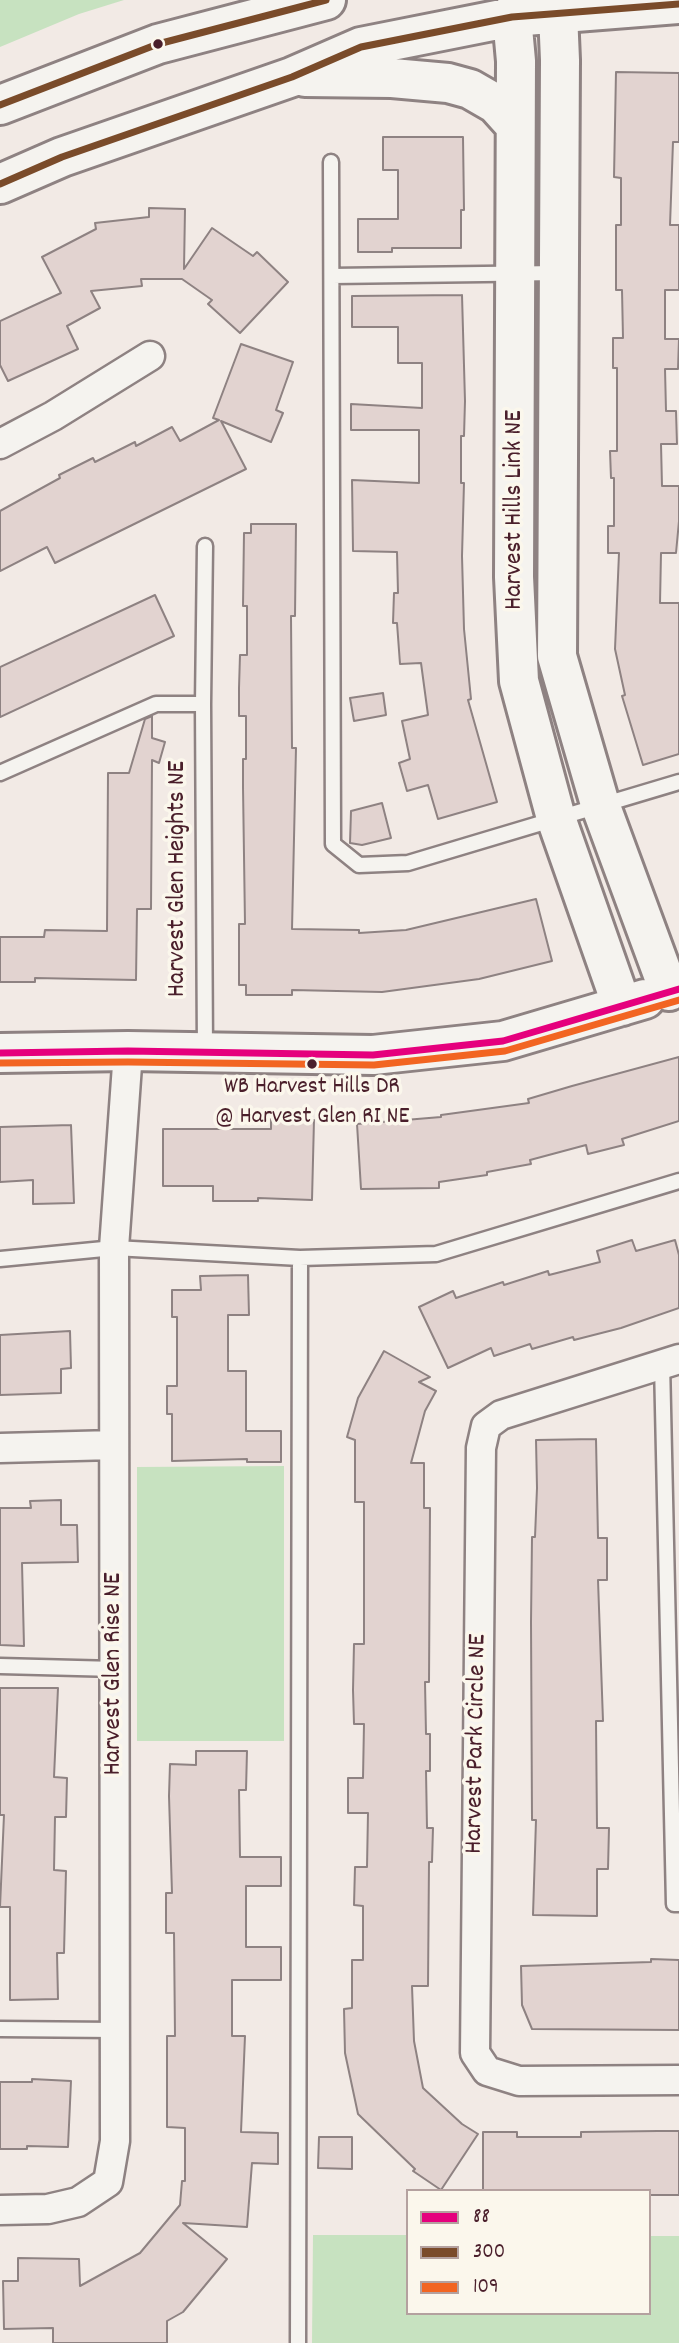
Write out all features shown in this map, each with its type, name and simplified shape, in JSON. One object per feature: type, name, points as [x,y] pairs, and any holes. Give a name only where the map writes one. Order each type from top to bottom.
[{"type":"street","points":[[0,105],[158,44],[326,0]]},
{"type":"street","points":[[0,184],[62,157],[292,77],[361,47],[515,8],[679,4]]},
{"type":"street","name":"Harvest Hills Link NE","points":[[554,7],[560,273],[557,656],[600,804],[674,990]]},
{"type":"street","name":"Harvest Hills Link NE","points":[[515,8],[514,577],[519,681],[556,818],[622,1006]]},
{"type":"street","points":[[292,77],[392,78],[447,83],[470,89],[487,99],[514,124]]},
{"type":"street","points":[[0,444],[53,416],[150,356]]},
{"type":"street","points":[[0,1054],[128,1051],[373,1055],[503,1041],[674,990]]},
{"type":"street","name":"Harvest Glen Rise NE","points":[[0,2210],[48,2209],[78,2202],[108,2182],[115,2141],[114,1248],[128,1051]]},
{"type":"street","name":"Harvest Park Circle NE","points":[[671,1361],[501,1415],[486,1426],[481,1448],[475,2053],[487,2071],[519,2081],[679,2080]]},
{"type":"street","points":[[0,1448],[114,1445]]},
{"type":"lane","points":[[331,162],[333,844],[359,865],[408,863],[679,782]]},
{"type":"lane","points":[[332,276],[560,273]]},
{"type":"lane","name":"Harvest Glen Heights NE","points":[[205,546],[205,1054]]},
{"type":"lane","points":[[0,773],[156,704],[203,704]]},
{"type":"lane","points":[[0,1259],[114,1248],[300,1258],[436,1254],[679,1181]]},
{"type":"lane","points":[[298,2343],[300,1258]]},
{"type":"lane","points":[[671,1361],[674,1904],[679,1904]]},
{"type":"lane","points":[[0,1666],[116,1669]]},
{"type":"lane","points":[[0,2029],[115,2030]]},
{"type":"green space","points":[[0,0],[124,0],[79,14],[0,47]]},
{"type":"green space","points":[[284,1466],[284,1741],[137,1741],[137,1467]]},
{"type":"green space","points":[[313,2235],[406,2235],[406,2315],[651,2315],[651,2236],[679,2236],[679,2343],[312,2343]]},
{"type":"building","points":[[616,72],[679,73],[679,142],[673,142],[670,225],[679,225],[679,290],[665,290],[665,339],[679,339],[678,369],[665,369],[666,411],[676,411],[677,444],[661,444],[662,486],[679,486],[679,521],[676,553],[661,553],[660,603],[679,603],[679,754],[643,765],[622,696],[625,695],[615,649],[619,553],[608,553],[608,526],[614,526],[614,478],[611,478],[610,451],[617,451],[617,368],[613,368],[613,338],[623,338],[622,290],[616,290],[616,225],[621,225],[621,178],[614,177]]},
{"type":"building","points":[[383,137],[463,137],[464,210],[461,210],[461,248],[392,248],[392,252],[358,252],[358,219],[398,219],[398,170],[383,170]]},
{"type":"building","points":[[149,208],[185,209],[184,269],[212,228],[253,256],[257,252],[288,282],[240,333],[208,304],[212,300],[182,279],[141,279],[142,286],[91,291],[100,308],[67,326],[78,349],[8,381],[0,365],[0,321],[61,293],[42,257],[96,229],[95,223],[149,217]]},
{"type":"building","points":[[462,295],[465,401],[464,436],[461,436],[461,483],[464,483],[462,556],[464,629],[471,699],[468,700],[497,802],[438,819],[428,785],[407,791],[399,763],[410,759],[402,721],[428,715],[421,663],[400,664],[397,623],[393,623],[394,593],[398,593],[397,552],[353,551],[352,480],[419,483],[419,430],[351,430],[351,404],[422,408],[422,363],[398,363],[398,327],[352,327],[352,296]]},
{"type":"building","points":[[241,344],[293,362],[276,410],[283,413],[271,442],[221,421],[246,469],[55,563],[47,547],[0,571],[0,511],[93,458],[95,462],[135,442],[136,446],[172,427],[180,441],[219,420],[213,418]]},
{"type":"building","points":[[251,524],[296,524],[295,616],[291,616],[292,748],[296,748],[292,929],[359,930],[359,933],[406,930],[536,899],[552,961],[479,979],[382,992],[292,990],[292,995],[246,995],[246,985],[239,985],[239,924],[245,924],[243,759],[246,759],[246,716],[239,716],[239,688],[240,655],[247,655],[247,606],[243,606],[244,533],[251,533]]},
{"type":"building","points":[[155,595],[174,636],[0,717],[0,667]]},
{"type":"building","points":[[383,693],[386,715],[354,721],[350,698]]},
{"type":"building","points":[[152,716],[152,738],[165,742],[159,763],[152,760],[151,909],[137,909],[136,980],[35,978],[35,982],[0,982],[0,937],[44,937],[45,930],[107,931],[108,773],[129,773],[145,719]]},
{"type":"building","points":[[382,803],[391,838],[362,845],[350,843],[351,811]]},
{"type":"building","points":[[679,1057],[679,1121],[622,1139],[624,1145],[588,1154],[586,1145],[530,1160],[531,1164],[487,1172],[487,1175],[439,1182],[439,1188],[361,1189],[357,1124],[441,1117],[529,1103],[528,1099]]},
{"type":"building","points":[[271,1119],[314,1120],[312,1200],[258,1198],[258,1201],[213,1201],[213,1186],[163,1186],[163,1129],[271,1129]]},
{"type":"building","points":[[71,1125],[74,1203],[33,1204],[33,1180],[0,1182],[0,1127]]},
{"type":"building","points":[[632,1240],[636,1251],[675,1240],[679,1255],[679,1308],[621,1328],[574,1340],[573,1337],[532,1349],[530,1344],[494,1356],[491,1348],[448,1368],[419,1307],[453,1291],[456,1298],[503,1282],[504,1285],[548,1271],[549,1275],[600,1262],[597,1251]]},
{"type":"building","points":[[248,1275],[249,1315],[228,1315],[228,1371],[246,1371],[246,1431],[281,1431],[281,1462],[247,1462],[247,1459],[172,1461],[172,1414],[167,1414],[167,1386],[177,1386],[177,1317],[172,1317],[172,1290],[201,1290],[200,1276]]},
{"type":"building","points":[[70,1331],[71,1368],[61,1369],[61,1393],[0,1395],[0,1335]]},
{"type":"building","points":[[384,1351],[430,1377],[419,1382],[436,1391],[425,1411],[411,1463],[424,1463],[424,1508],[430,1508],[429,1682],[425,1682],[426,1734],[430,1734],[430,1771],[426,1771],[427,1828],[433,1828],[432,1862],[429,1862],[428,1986],[412,1986],[414,2041],[423,2088],[462,2124],[478,2134],[442,2189],[413,2171],[415,2169],[358,2114],[345,2053],[344,2009],[352,2008],[352,1960],[363,1960],[363,1906],[354,1905],[355,1867],[367,1867],[368,1813],[348,1813],[348,1778],[363,1778],[364,1724],[354,1724],[353,1690],[354,1644],[364,1644],[364,1502],[355,1502],[355,1440],[347,1437],[358,1398]]},
{"type":"building","points":[[596,1439],[598,1538],[607,1538],[607,1580],[598,1580],[603,1721],[596,1721],[597,1828],[609,1828],[608,1869],[597,1869],[597,1916],[533,1915],[536,1820],[532,1820],[531,1622],[532,1537],[535,1537],[537,1488],[536,1440]]},
{"type":"building","points":[[61,1500],[61,1525],[77,1525],[78,1562],[22,1563],[24,1646],[0,1645],[0,1508],[31,1508],[30,1501]]},
{"type":"building","points":[[0,1688],[58,1688],[54,1777],[67,1778],[66,1817],[55,1817],[54,1870],[66,1871],[64,1953],[57,1953],[58,1999],[10,2000],[10,1907],[0,1907],[4,1815],[0,1815]]},
{"type":"building","points":[[196,1751],[247,1751],[246,1790],[239,1790],[240,1857],[281,1857],[281,1886],[246,1886],[246,1947],[281,1947],[281,1980],[232,1980],[232,2036],[245,2036],[241,2132],[278,2133],[278,2164],[252,2163],[247,2227],[183,2223],[227,2259],[183,2312],[167,2321],[167,2343],[53,2343],[53,2328],[4,2329],[3,2281],[18,2281],[18,2258],[79,2259],[80,2286],[140,2253],[180,2205],[182,2181],[185,2181],[185,2128],[167,2127],[167,2036],[175,2036],[174,1933],[166,1933],[166,1893],[172,1893],[170,1764],[196,1765]]},
{"type":"building","points":[[651,1959],[679,1960],[679,2030],[532,2029],[522,2005],[521,1966],[651,1962]]},
{"type":"building","points":[[32,2079],[71,2081],[68,2147],[27,2146],[27,2149],[0,2149],[0,2082],[32,2082]]},
{"type":"building","points":[[679,2131],[679,2195],[651,2195],[651,2189],[483,2189],[483,2132],[517,2132],[517,2137],[581,2137],[581,2132]]},
{"type":"building","points":[[319,2137],[352,2137],[352,2169],[318,2168]]},
{"type":"transit line","name":"300","points":[[0,105],[158,44],[326,0]]},
{"type":"transit line","name":"300","points":[[0,184],[62,157],[292,77],[361,47],[512,17],[679,4]]},
{"type":"transit line","name":"88","points":[[0,1053],[128,1051],[373,1055],[503,1041],[679,989]]},
{"type":"transit line","name":"109","points":[[0,1063],[374,1065],[505,1051],[679,1000]]},
{"type":"place","name":"WB Harvest Hills DR @ Harvest Glen RI NE","points":[[312,1064]]}]
